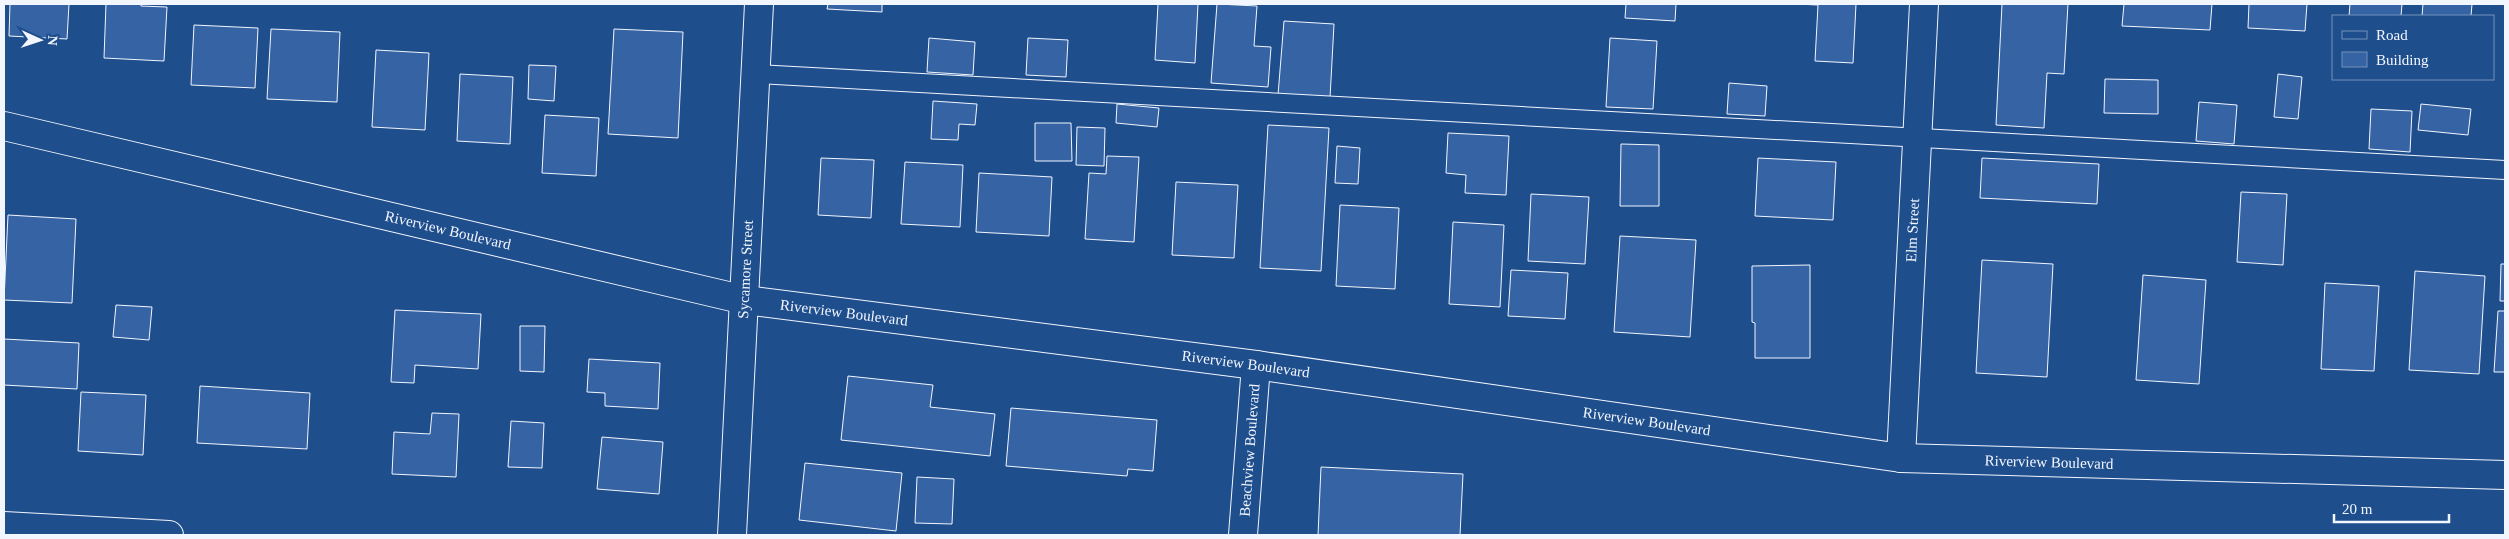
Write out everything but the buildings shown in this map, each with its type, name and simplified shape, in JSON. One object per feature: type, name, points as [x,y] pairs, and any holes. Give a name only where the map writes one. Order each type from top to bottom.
[{"type":"street","name":"Sycamore Street","points":[[732,535],[759,4]]},
{"type":"street","name":"Elm Street","points":[[1901,458],[1924,4]]},
{"type":"street","name":"Riverview Boulevard","points":[[4,126],[745,300],[1256,365],[1901,458],[2505,475]]},
{"type":"street","name":"Beachview Boulevard","points":[[1243,535],[1256,365]]},
{"type":"street","points":[[4,526],[169,535]]},
{"type":"lane","points":[[756,74],[2505,170]]}]
